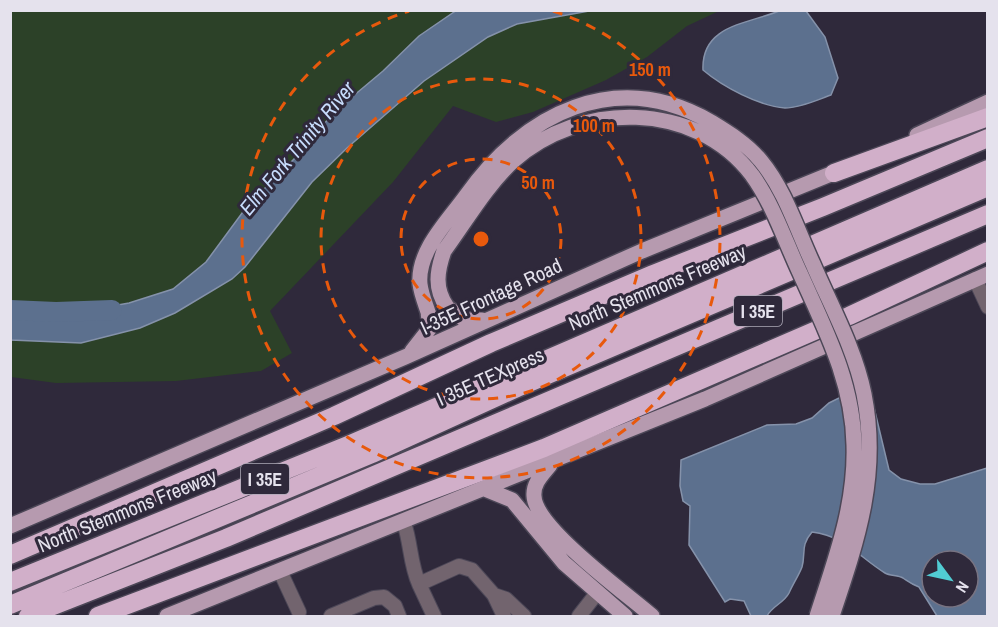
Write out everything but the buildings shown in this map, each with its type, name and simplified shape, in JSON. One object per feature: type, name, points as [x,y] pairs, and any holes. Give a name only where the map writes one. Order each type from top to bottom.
[{"type":"highway","points":[[834,173],[987,117]]},
{"type":"highway","points":[[10,555],[334,416],[491,343],[653,273],[823,207],[987,138]]},
{"type":"highway","name":"North Stemmons Freeway","points":[[661,317],[987,169]]},
{"type":"highway","name":"I 35E TEXpress","points":[[10,605],[372,454],[517,379],[661,317],[987,187]]},
{"type":"highway","name":"I 35E","points":[[28,616],[226,538],[987,214]]},
{"type":"highway","points":[[98,616],[548,455],[696,382],[849,316],[987,250]]},
{"type":"highway","name":"North Stemmons Freeway","points":[[10,582],[517,379]]},
{"type":"main road","points":[[405,357],[426,336],[430,328],[420,285],[421,265],[428,249],[472,188],[508,145],[552,116],[603,100],[651,98],[699,115],[736,138],[761,161],[778,186],[853,355],[864,395],[870,465],[868,490],[859,533],[832,616]]},
{"type":"main road","name":"I-35E Frontage Road","points":[[10,526],[405,357],[642,251],[834,173],[987,102]]},
{"type":"main road","points":[[485,320],[465,320],[447,307],[439,296],[438,268],[444,251],[512,162],[552,135],[591,120],[615,116],[641,116],[669,121],[693,130],[737,159],[752,175],[770,206],[838,357],[852,411],[854,472],[849,507],[817,616]]},
{"type":"main road","points":[[166,616],[485,489],[548,455],[705,399],[981,277]]},
{"type":"main road","points":[[548,455],[535,483],[533,498],[552,529],[652,616]]},
{"type":"main road","points":[[485,489],[512,500],[564,563],[625,616]]},
{"type":"main road","points":[[597,593],[608,580]]},
{"type":"lane","points":[[981,277],[987,307]]},
{"type":"lane","points":[[404,523],[412,548],[414,571],[434,616]]},
{"type":"lane","points":[[419,584],[459,567],[466,567],[481,577],[494,595],[504,616]]},
{"type":"lane","points":[[280,571],[300,615]]},
{"type":"lane","points":[[579,616],[597,593]]},
{"type":"lane","points":[[494,595],[506,599],[524,616]]},
{"type":"lane","points":[[331,616],[374,598],[384,597],[394,606],[399,616]]},
{"type":"green space","points":[[11,11],[719,11],[687,26],[647,57],[606,80],[533,112],[496,122],[453,106],[393,182],[270,311],[292,353],[261,371],[176,381],[56,383],[11,377]]},
{"type":"water","points":[[457,10],[589,11],[517,24],[488,37],[424,81],[347,148],[312,182],[245,267],[232,279],[175,313],[140,328],[81,343],[11,340],[11,318],[79,312],[129,303],[173,289],[206,262],[248,205],[303,150],[333,113],[383,71],[419,36]]},
{"type":"water","points":[[779,11],[806,11],[825,37],[838,78],[831,95],[797,107],[785,108],[764,104],[742,95],[703,70],[704,55],[718,35],[728,28]]},
{"type":"water","points":[[871,395],[889,470],[901,479],[920,484],[935,484],[987,468],[987,616],[937,616],[933,609],[980,609],[980,549],[920,549],[920,589],[901,577],[885,573],[834,538],[812,532],[805,546],[802,567],[789,593],[767,616],[751,616],[744,601],[730,599],[725,602],[689,545],[690,506],[683,501],[680,486],[681,460],[767,425],[796,424],[812,418],[829,403],[843,396]]},
{"type":"waterway","name":"Elm Fork Trinity River","points":[[10,310],[56,312],[112,310]]}]
